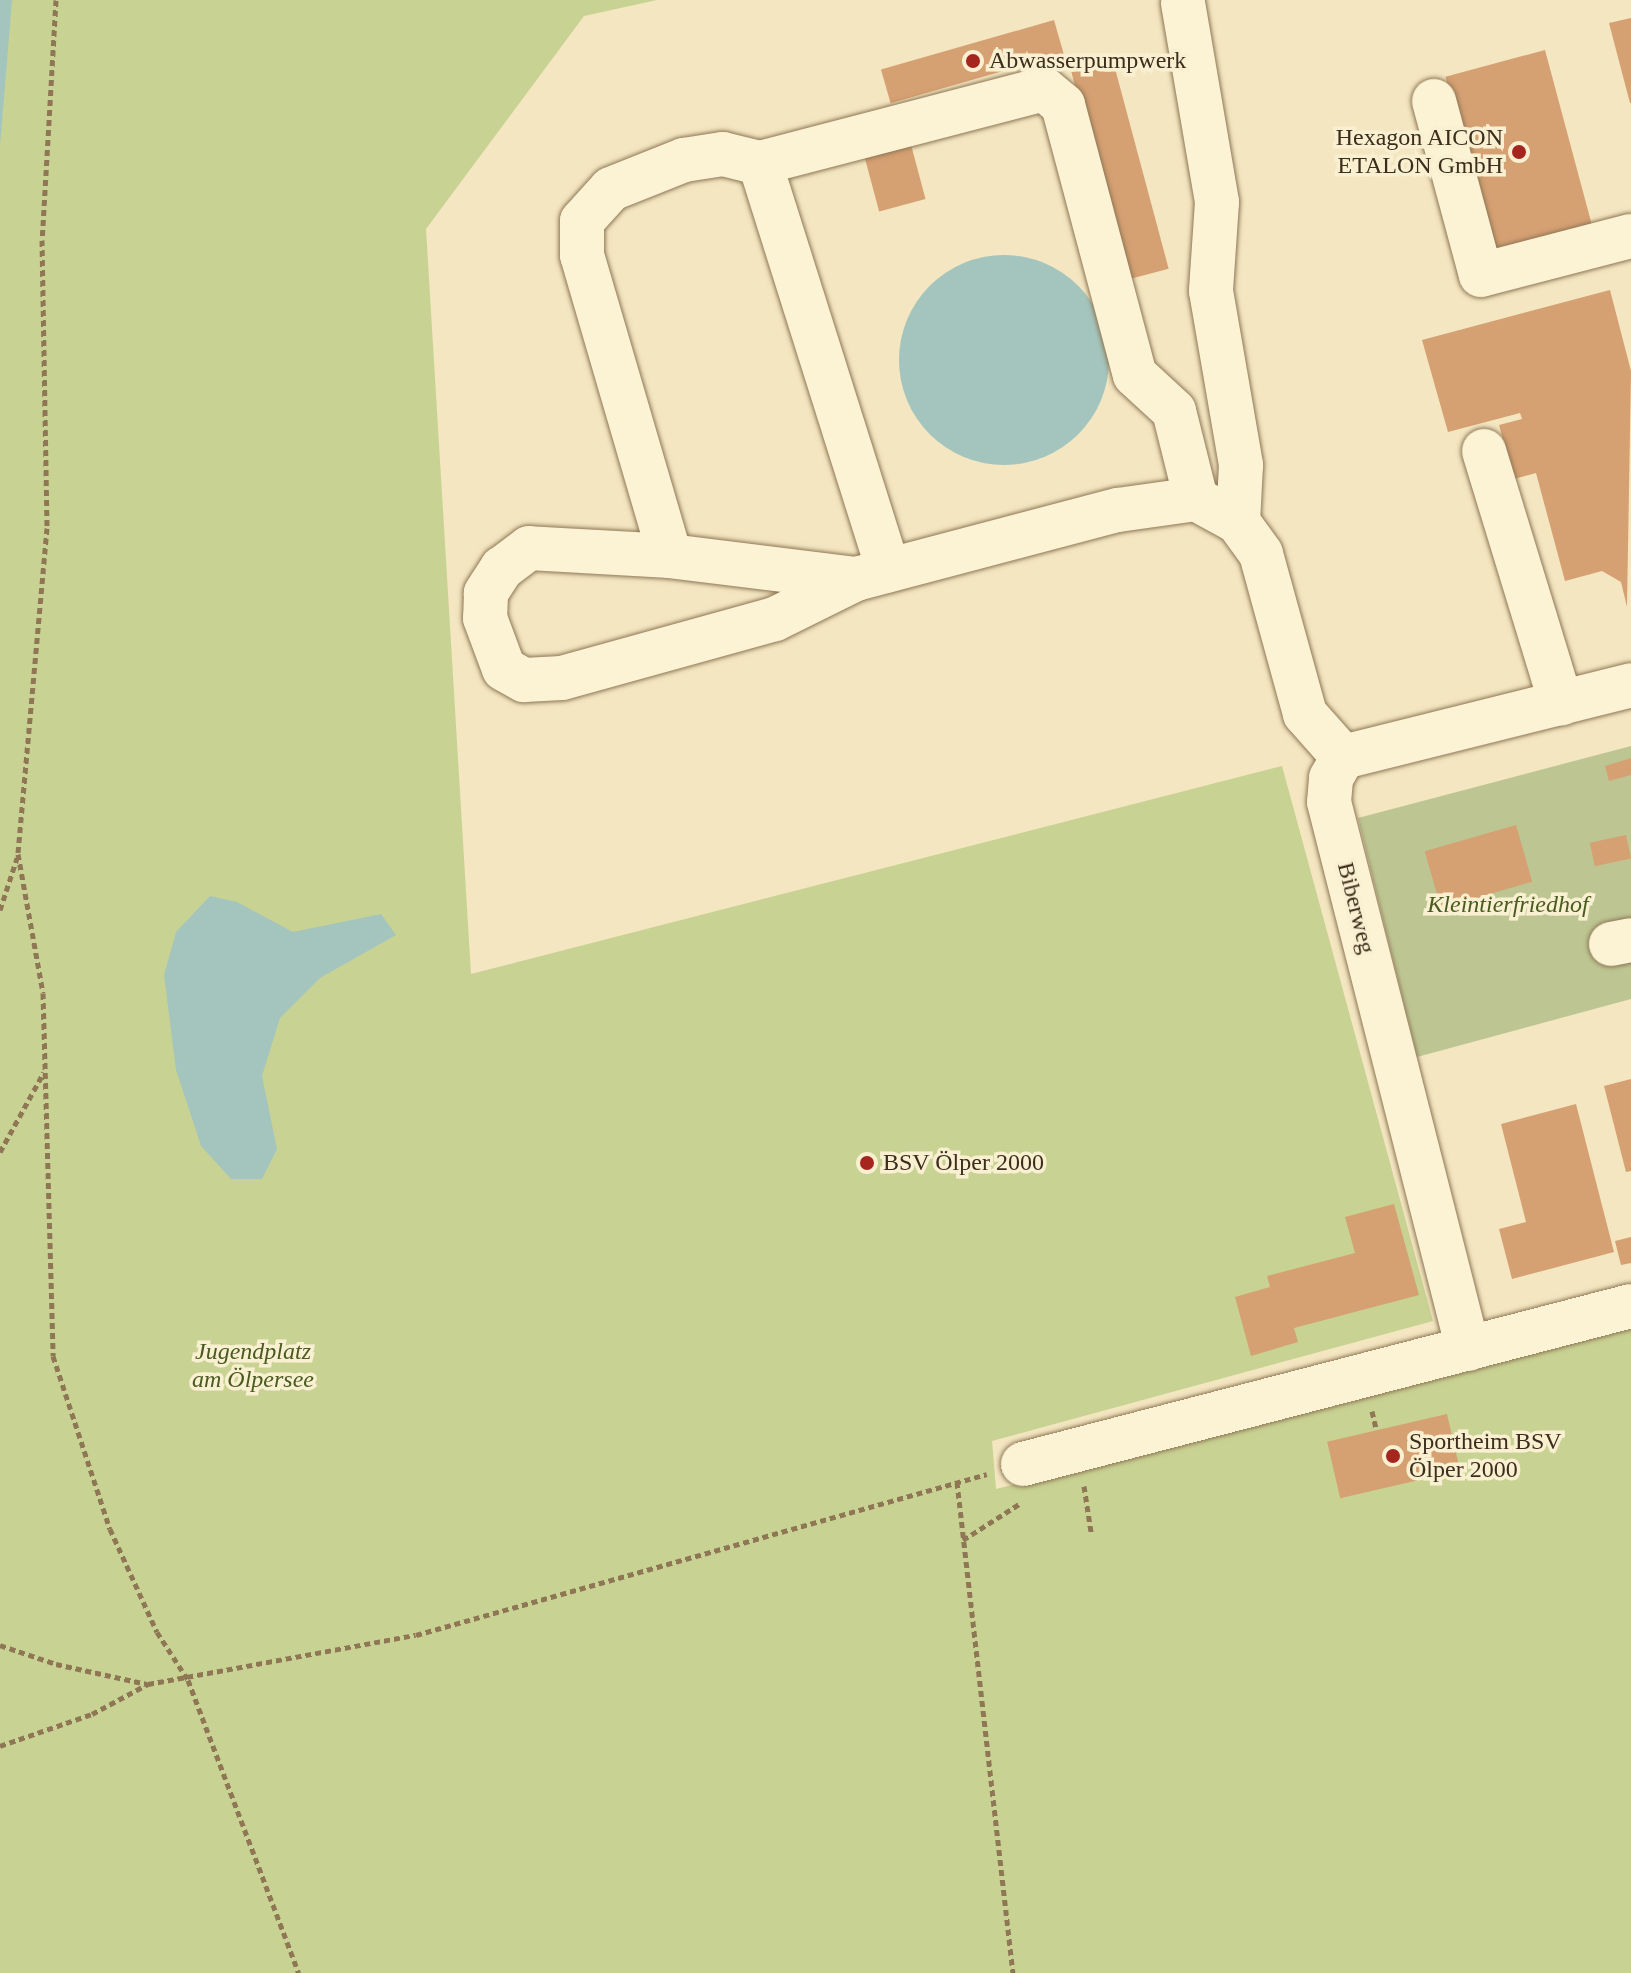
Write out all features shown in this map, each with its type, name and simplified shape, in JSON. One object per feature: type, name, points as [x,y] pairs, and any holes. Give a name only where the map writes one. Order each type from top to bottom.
[{"type":"street","points":[[1183,3],[1217,202],[1211,291],[1241,465],[1238,522]]},
{"type":"street","points":[[670,556],[582,255],[582,221],[611,189],[684,160],[723,154],[760,163],[1044,89],[1063,105],[1135,375],[1174,411],[1196,499]]},
{"type":"street","points":[[1434,101],[1481,275],[1631,236]]},
{"type":"street","points":[[760,163],[872,575]]},
{"type":"street","points":[[1484,451],[1561,703]]},
{"type":"street","points":[[872,575],[670,556],[529,548],[502,568],[486,593],[485,618],[504,669],[524,680],[562,678],[775,619],[872,575],[1118,510],[1196,499],[1238,522],[1261,554],[1305,714],[1343,757],[1631,685]]},
{"type":"street","name":"Biberweg","points":[[1343,757],[1331,778],[1329,802],[1468,1349]]},
{"type":"street","points":[[1023,1464],[1631,1306]]},
{"type":"path","points":[[0,910],[18,854],[47,528],[42,240],[56,0]]},
{"type":"path","points":[[18,854],[43,993],[53,1356],[110,1529],[157,1632],[188,1680],[299,1973]]},
{"type":"path","points":[[0,1152],[44,1072]]},
{"type":"path","points":[[0,1645],[56,1664],[148,1684],[188,1680],[416,1635],[1023,1464]]},
{"type":"path","points":[[957,1482],[1013,1973]]},
{"type":"path","points":[[0,1746],[92,1714],[148,1684]]},
{"type":"green space","name":"Jugendplatz am Ölpersee","points":[[0,0],[657,0],[584,16],[426,229],[471,974],[1282,766],[1433,1321],[992,1441],[996,1489],[1631,1329],[1631,1973],[0,1973]]},
{"type":"green space","name":"Kleintierfriedhof","points":[[1631,746],[1631,999],[1417,1057],[1358,818]]},
{"type":"water","points":[[0,0],[12,0],[0,146]]},
{"type":"water","points":[[1004,255],[1044,263],[1078,286],[1101,320],[1109,360],[1101,400],[1078,434],[1044,457],[1004,465],[964,457],[930,434],[907,400],[899,360],[907,320],[930,286],[964,263]]},
{"type":"water","points":[[210,896],[237,902],[293,932],[381,914],[396,935],[320,978],[280,1018],[262,1076],[277,1149],[262,1179],[231,1179],[201,1146],[176,1070],[164,975],[176,932]]},
{"type":"building","points":[[1631,18],[1631,103],[1630,103],[1609,23]]},
{"type":"building","name":"Abwasserpumpwerk","points":[[1054,20],[1064,54],[891,103],[881,70]]},
{"type":"building","name":"Hexagon AICON ETALON GmbH","points":[[1545,50],[1592,227],[1493,253],[1446,77]]},
{"type":"building","points":[[1113,61],[1169,269],[1127,280],[1071,72]]},
{"type":"building","points":[[910,141],[926,199],[879,211],[864,153]]},
{"type":"building","points":[[1610,290],[1631,371],[1627,607],[1621,582],[1602,571],[1565,581],[1536,473],[1514,479],[1499,425],[1522,419],[1520,413],[1448,432],[1422,340]]},
{"type":"building","points":[[1631,758],[1631,775],[1609,781],[1605,766]]},
{"type":"building","points":[[1516,825],[1532,882],[1441,908],[1425,851]]},
{"type":"building","points":[[1626,835],[1631,858],[1595,866],[1590,843]]},
{"type":"building","points":[[1631,1079],[1631,1171],[1626,1172],[1604,1086]]},
{"type":"building","points":[[1576,1104],[1614,1252],[1512,1279],[1499,1229],[1526,1222],[1501,1124]]},
{"type":"building","points":[[1394,1204],[1419,1295],[1294,1328],[1298,1342],[1251,1356],[1235,1297],[1270,1287],[1267,1276],[1355,1253],[1345,1217]]},
{"type":"building","points":[[1631,1237],[1631,1263],[1621,1265],[1615,1241]]},
{"type":"building","name":"Sportheim BSV Ölper 2000","points":[[1447,1414],[1460,1471],[1340,1498],[1327,1442]]},
{"type":"place","name":"Abwasserpumpwerk","points":[[973,61]]},
{"type":"place","name":"Hexagon AICON ETALON GmbH","points":[[1519,152]]},
{"type":"place","name":"BSV Ölper 2000","points":[[867,1163]]},
{"type":"place","name":"Sportheim BSV Ölper 2000","points":[[1393,1456]]}]
